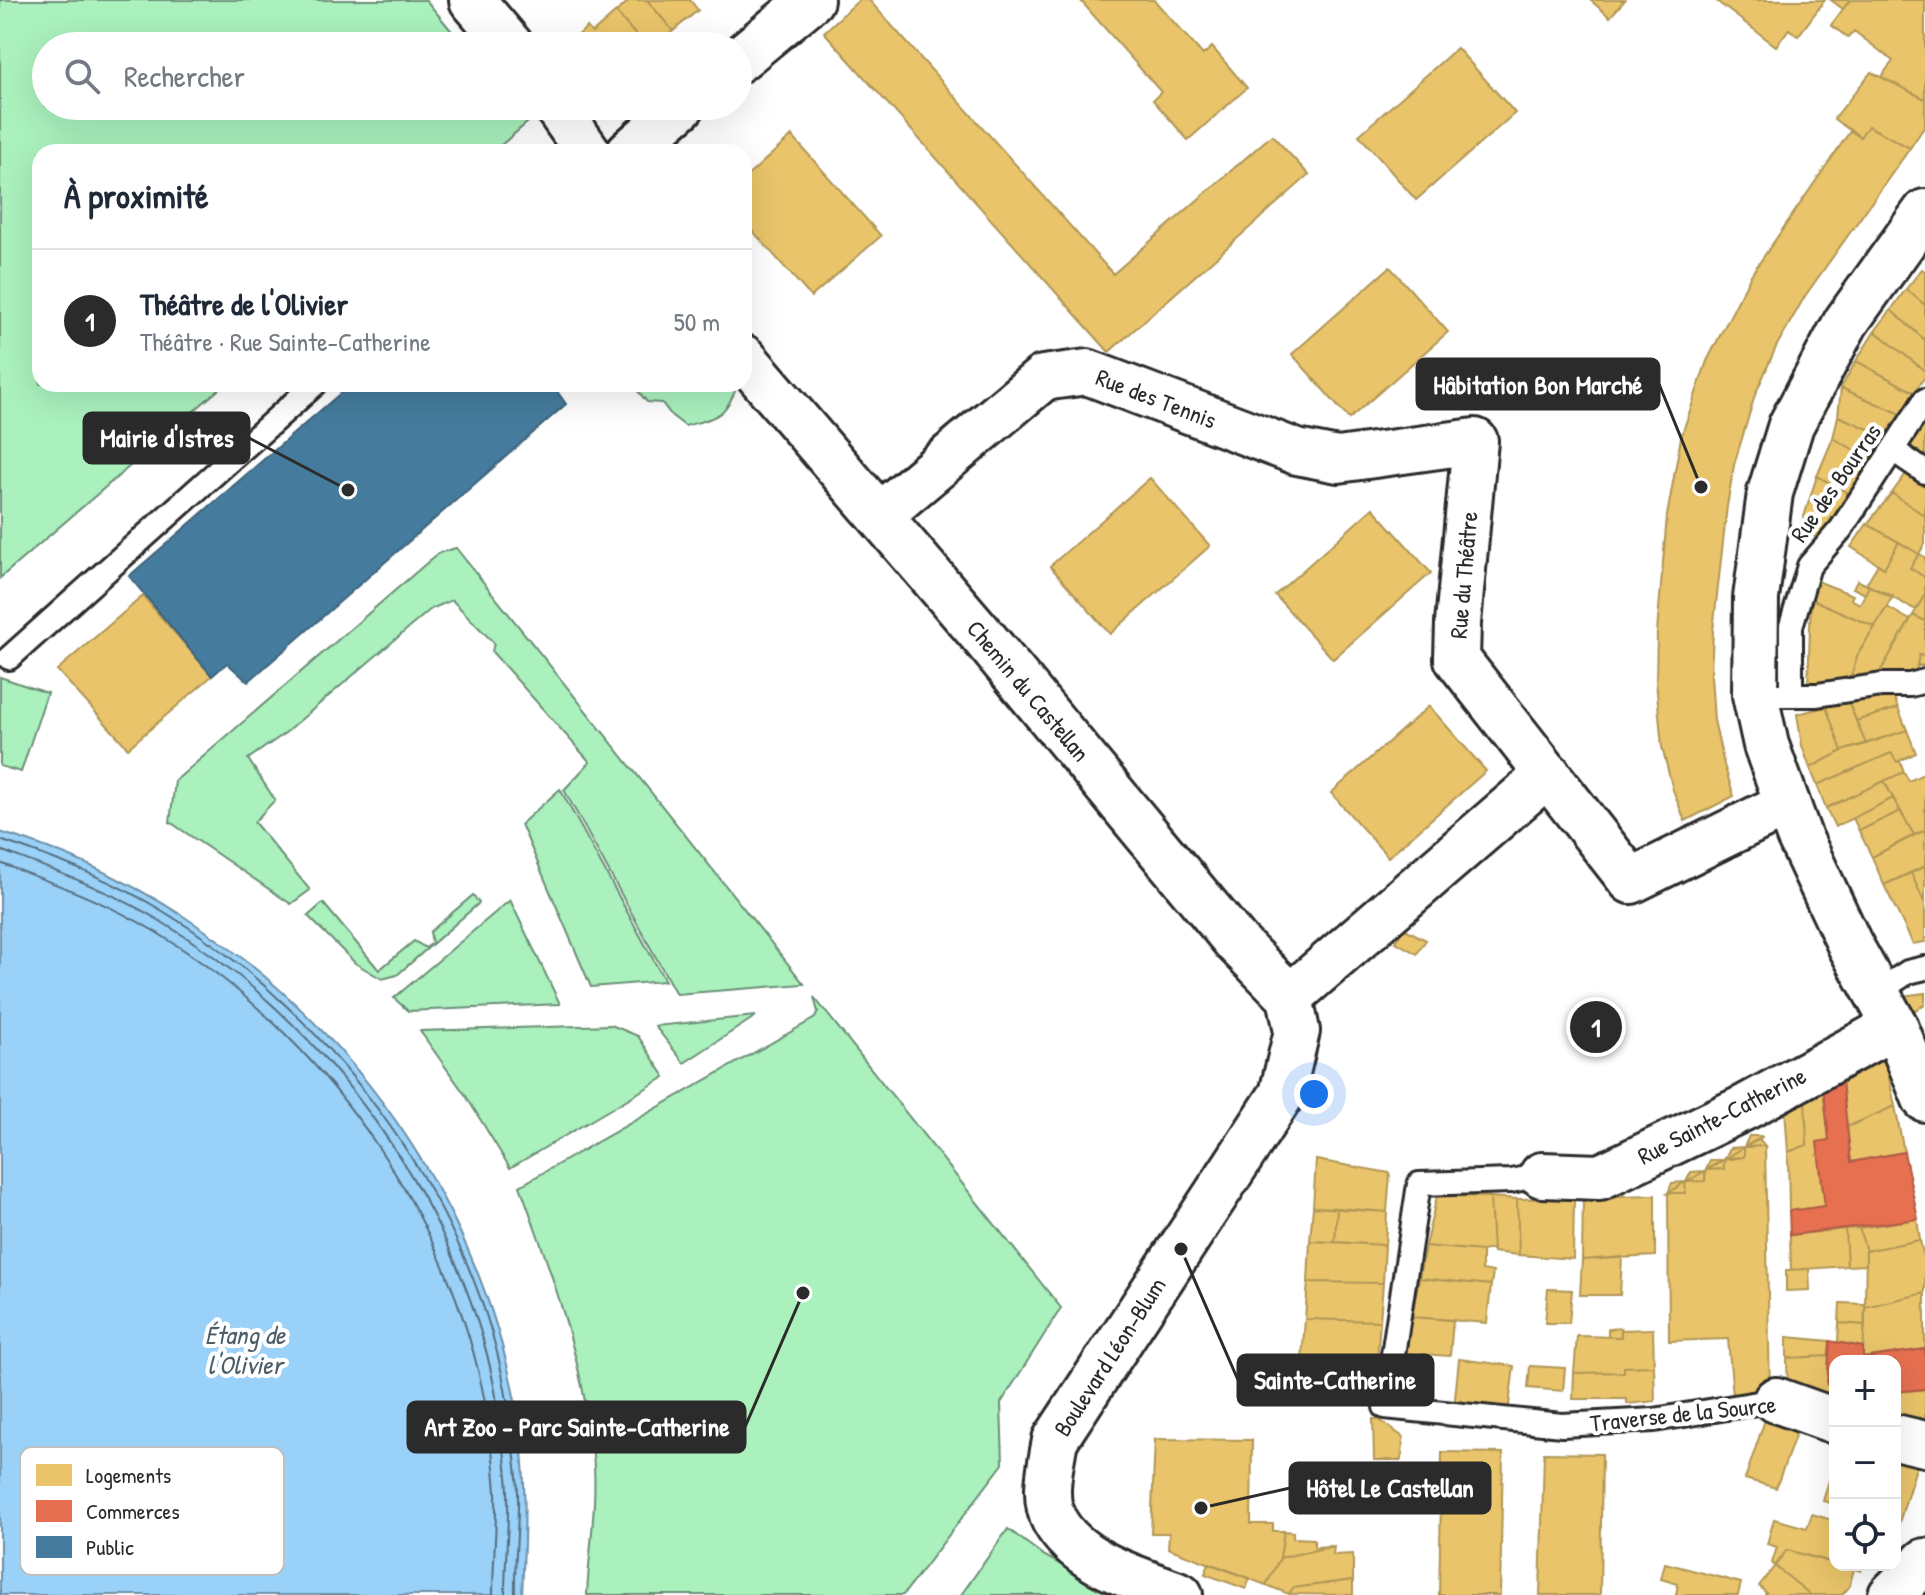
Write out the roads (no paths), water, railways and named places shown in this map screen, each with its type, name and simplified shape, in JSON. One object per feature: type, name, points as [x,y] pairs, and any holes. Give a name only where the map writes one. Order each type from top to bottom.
[{"type":"street","points":[[472,0],[499,32]]},
{"type":"street","points":[[752,48],[811,0]]},
{"type":"street","points":[[565,120],[580,144]]},
{"type":"street","points":[[638,144],[666,120]]},
{"type":"street","points":[[1924,1091],[1799,836],[1766,745],[1773,695],[1756,598],[1770,493],[1791,425],[1846,322],[1925,212]]},
{"type":"street","name":"Chemin du Castellan","points":[[752,367],[880,515],[1293,1014]]},
{"type":"street","name":"Rue des Tennis","points":[[880,515],[1043,378],[1087,372],[1297,452],[1338,460],[1475,441]]},
{"type":"street","name":"Rue du Théâtre","points":[[1475,441],[1457,659],[1631,881],[1787,804]]},
{"type":"street","points":[[1293,1014],[1548,774]]},
{"type":"street","name":"Rue Sainte-Catherine","points":[[1542,1175],[1600,1177],[1746,1107],[1885,1009]]},
{"type":"street","name":"Boulevard Léon-Blum","points":[[1180,1595],[1108,1567],[1076,1546],[1053,1519],[1048,1487],[1055,1440],[1282,1094],[1293,1014]]},
{"type":"street","name":"Traverse de la Source","points":[[1776,1400],[1829,1419]]},
{"type":"street","points":[[1901,1438],[1925,1444]]},
{"type":"street","points":[[1891,1595],[1925,1561]]},
{"type":"lane","points":[[9,658],[306,392]]},
{"type":"lane","name":"Rue des Bourras","points":[[1773,695],[1809,566],[1841,529],[1925,400]]},
{"type":"lane","points":[[1893,450],[1925,472]]},
{"type":"lane","points":[[1773,695],[1817,695],[1925,681]]},
{"type":"lane","points":[[1885,1009],[1908,972],[1925,968]]},
{"type":"lane","name":"Traverse de la Source","points":[[1542,1175],[1511,1181],[1419,1184],[1385,1407],[1562,1425],[1654,1420],[1776,1400]]},
{"type":"water","name":"Étang de l'Olivier","points":[[0,832],[95,868],[183,916],[264,976],[336,1046],[398,1124],[450,1211],[489,1303],[519,1425],[525,1522],[522,1595],[0,1595]]},
{"type":"place","name":"Hâbitation Bon Marché","points":[[1701,487]]},
{"type":"place","name":"Mairie d'Istres","points":[[348,490]]},
{"type":"place","name":"Théâtre de l'Olivier","points":[[1596,1027]]},
{"type":"place","name":"Sainte-Catherine","points":[[1181,1249]]},
{"type":"place","name":"Art Zoo - Parc Sainte-Catherine","points":[[803,1293]]},
{"type":"place","name":"Hôtel Le Castellan","points":[[1201,1508]]}]
